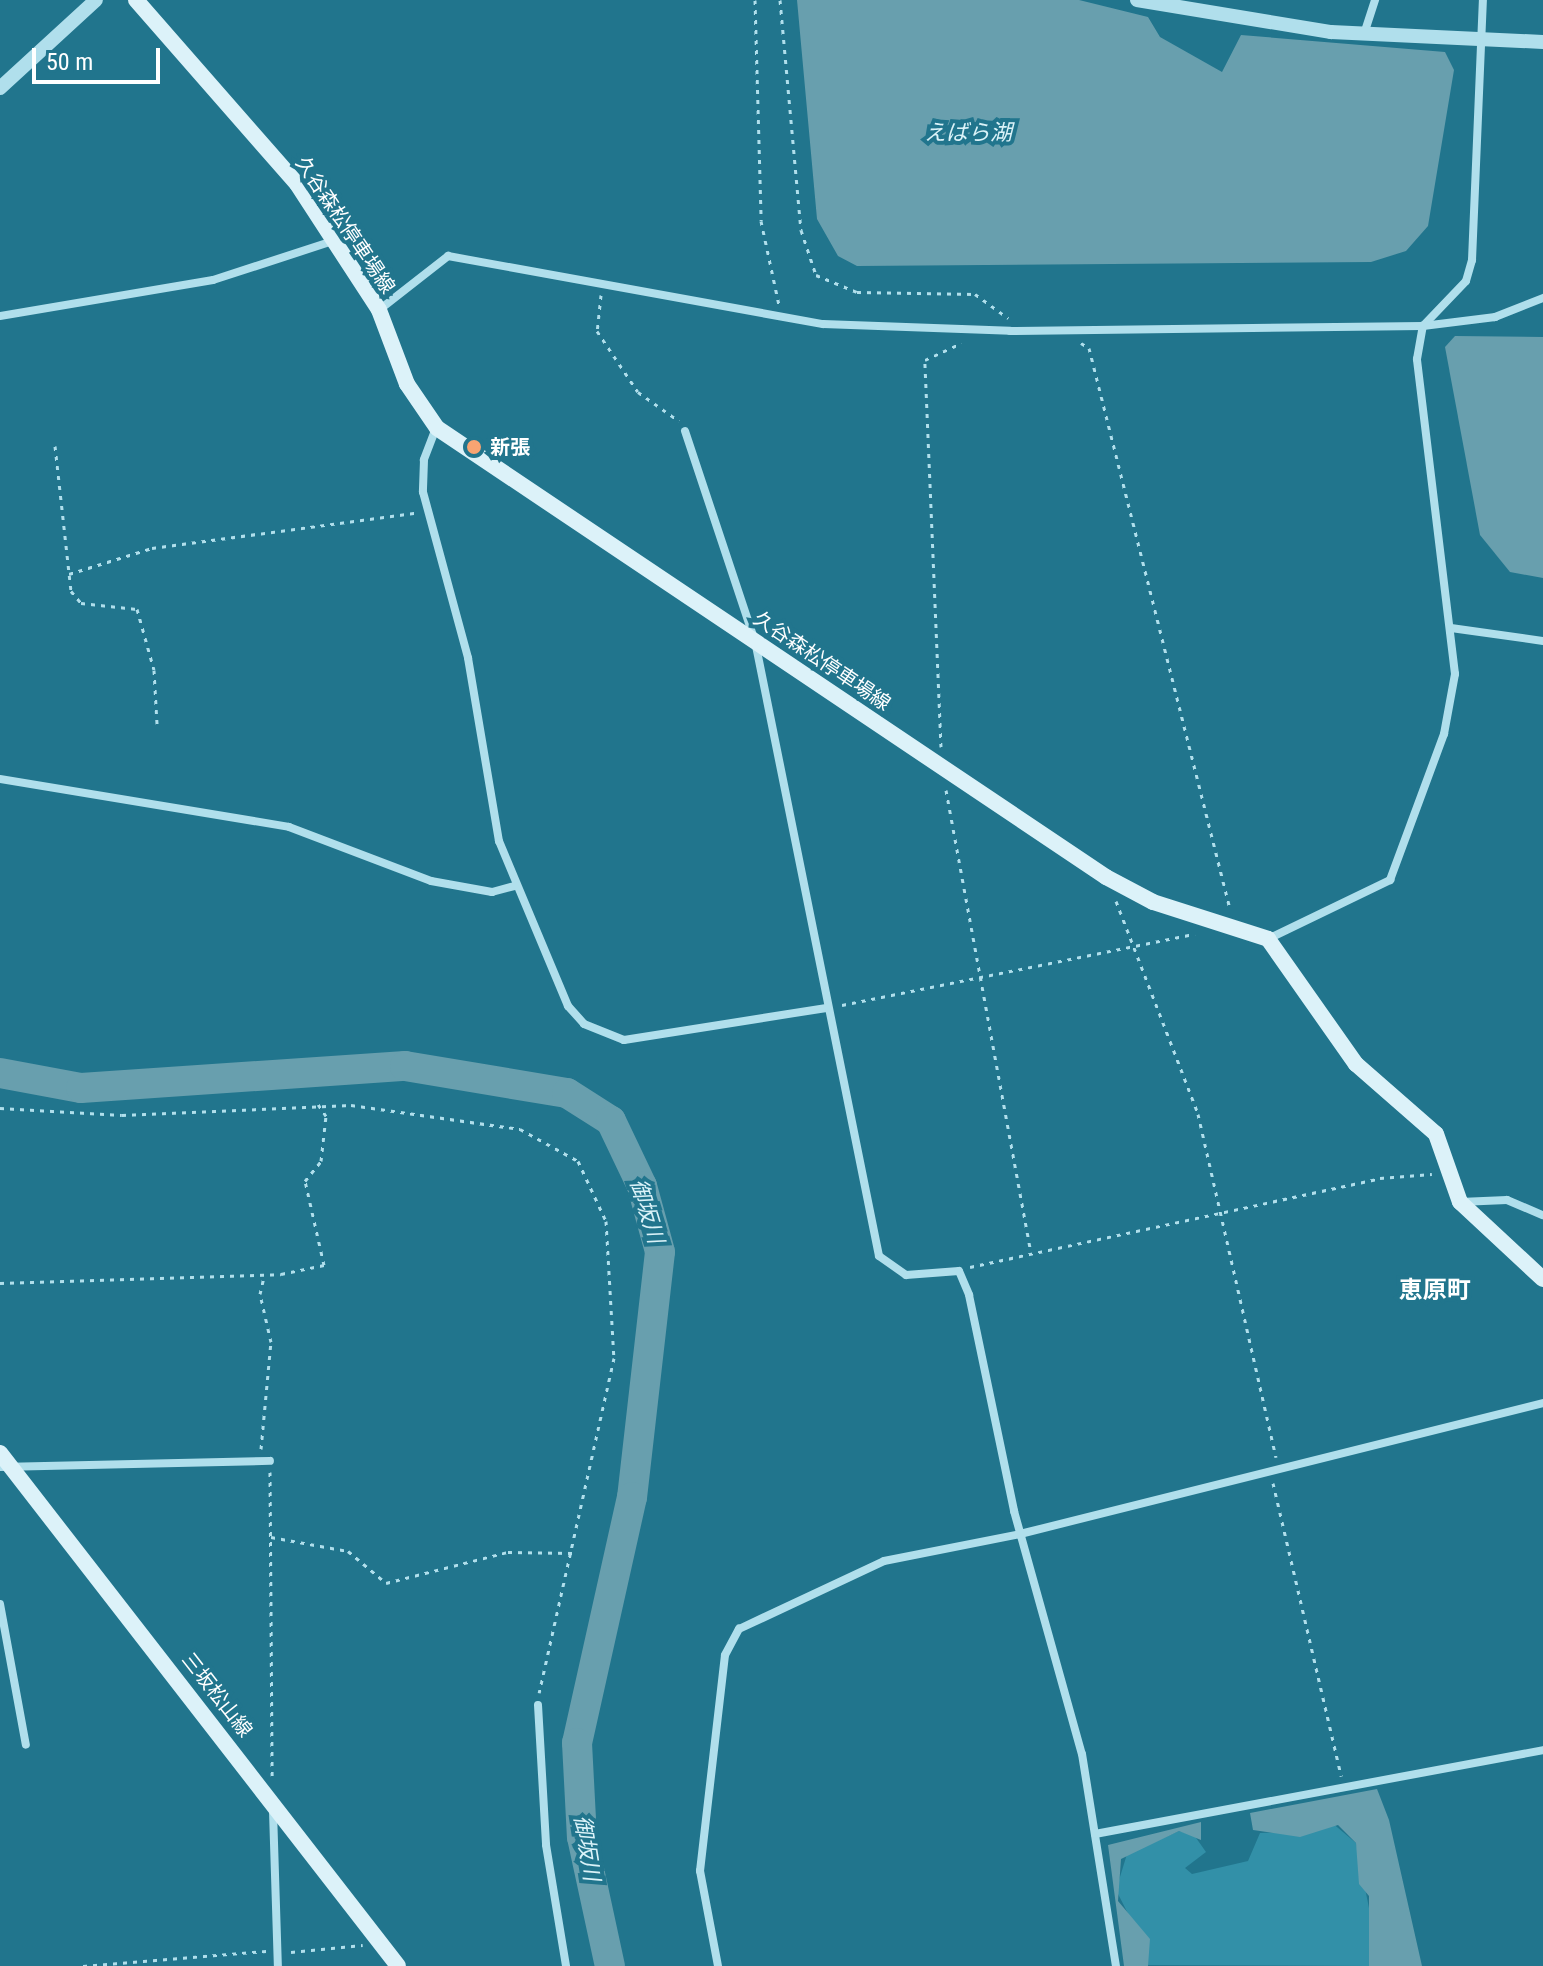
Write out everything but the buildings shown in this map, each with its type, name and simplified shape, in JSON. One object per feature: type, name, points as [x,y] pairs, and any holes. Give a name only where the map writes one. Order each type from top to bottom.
[{"type":"main road","name":"久谷森松停車場線","points":[[136,0],[267,148],[334,240],[379,310],[407,384],[437,428],[1106,877],[1153,902],[1234,924],[1268,939]]},
{"type":"main road","points":[[1268,939],[1356,1064],[1436,1134],[1460,1202],[1543,1279]]},
{"type":"main road","name":"三坂松山線","points":[[0,1453],[6,1467],[272,1796],[398,1966]]},
{"type":"street","points":[[0,88],[96,0]]},
{"type":"street","points":[[1137,0],[1364,34],[1543,42]]},
{"type":"street","points":[[1364,34],[1375,0]]},
{"type":"street","points":[[1268,939],[1379,890],[1401,865],[1451,699],[1451,628],[1418,375],[1423,326],[1466,281],[1472,260],[1483,0]]},
{"type":"street","points":[[0,316],[213,280],[334,240]]},
{"type":"street","points":[[379,310],[448,256],[779,321],[1010,331],[1423,326],[1495,317],[1543,298]]},
{"type":"street","points":[[437,428],[424,460],[427,511],[468,658],[514,886],[568,1006],[604,1034],[649,1040],[826,1008]]},
{"type":"street","points":[[685,431],[755,641],[826,1008],[879,1256],[906,1275],[959,1271],[1020,1534],[1057,1652],[1095,1834],[1116,1966]]},
{"type":"street","points":[[1451,628],[1543,641]]},
{"type":"street","points":[[0,779],[289,827],[431,881],[492,892],[514,886]]},
{"type":"street","points":[[1460,1202],[1507,1200],[1543,1215]]},
{"type":"street","points":[[718,1966],[700,1871],[728,1640],[850,1573],[1020,1534],[1543,1403]]},
{"type":"street","points":[[6,1467],[265,1461]]},
{"type":"street","points":[[0,1604],[26,1745]]},
{"type":"street","points":[[538,1705],[546,1845],[566,1966]]},
{"type":"street","points":[[1095,1834],[1543,1750]]},
{"type":"street","points":[[272,1796],[278,1966]]},
{"type":"path","points":[[755,0],[761,221],[779,321]]},
{"type":"path","points":[[780,0],[801,230],[816,275],[857,292],[975,294],[1009,318],[1010,331]]},
{"type":"path","points":[[602,288],[597,331],[638,392],[672,411],[685,431]]},
{"type":"path","points":[[1069,342],[1089,348],[1234,924]]},
{"type":"path","points":[[55,446],[69,574],[81,603],[137,609],[154,670],[157,724]]},
{"type":"path","points":[[69,574],[152,548],[427,511]]},
{"type":"path","points":[[1106,877],[1198,1114],[1343,1787]]},
{"type":"path","points":[[826,1008],[1135,949],[1206,931]]},
{"type":"path","points":[[0,1283],[264,1275],[301,1272],[325,1260],[305,1181],[321,1161],[326,1116],[318,1104]]},
{"type":"path","points":[[0,1108],[122,1115],[318,1104],[520,1129],[560,1148],[592,1177],[606,1221],[614,1358],[538,1705]]},
{"type":"path","points":[[959,1271],[1219,1212],[1447,1171]]},
{"type":"path","points":[[264,1275],[260,1294],[271,1342],[265,1461],[271,1537],[272,1796]]},
{"type":"path","points":[[271,1537],[348,1551],[386,1583],[508,1552],[573,1553]]},
{"type":"path","points":[[83,1966],[383,1944]]},
{"type":"shaded area","points":[[1331,1822],[1356,1843],[1373,1928],[1369,1966],[1145,1965],[1145,1947],[1116,1890],[1127,1854],[1179,1831],[1194,1835],[1206,1852],[1185,1868],[1192,1874],[1248,1861],[1260,1833],[1318,1831]]},
{"type":"water","name":"えばら湖","points":[[797,0],[1079,0],[1148,17],[1160,37],[1222,72],[1241,35],[1445,52],[1454,70],[1428,226],[1406,251],[1371,262],[857,266],[838,256],[817,219]]},
{"type":"water","points":[[1455,336],[1543,337],[1543,578],[1510,572],[1480,535],[1445,347]]},
{"type":"water","points":[[1377,1789],[1389,1820],[1422,1966],[1369,1966],[1369,1896],[1359,1884],[1356,1843],[1338,1825],[1300,1837],[1253,1830],[1250,1813]]},
{"type":"water","points":[[1201,1822],[1201,1840],[1179,1831],[1121,1859],[1118,1901],[1150,1939],[1148,1966],[1124,1966],[1108,1845]]},
{"type":"waterway","name":"御坂川","points":[[0,1073],[81,1088],[405,1066],[567,1093],[611,1121],[642,1186],[660,1252],[632,1497],[577,1743],[582,1837],[610,1966]]},
{"type":"place","name":"新張","points":[[474,447]]},
{"type":"district","name":"恵原町","points":[[1435,1291]]}]
